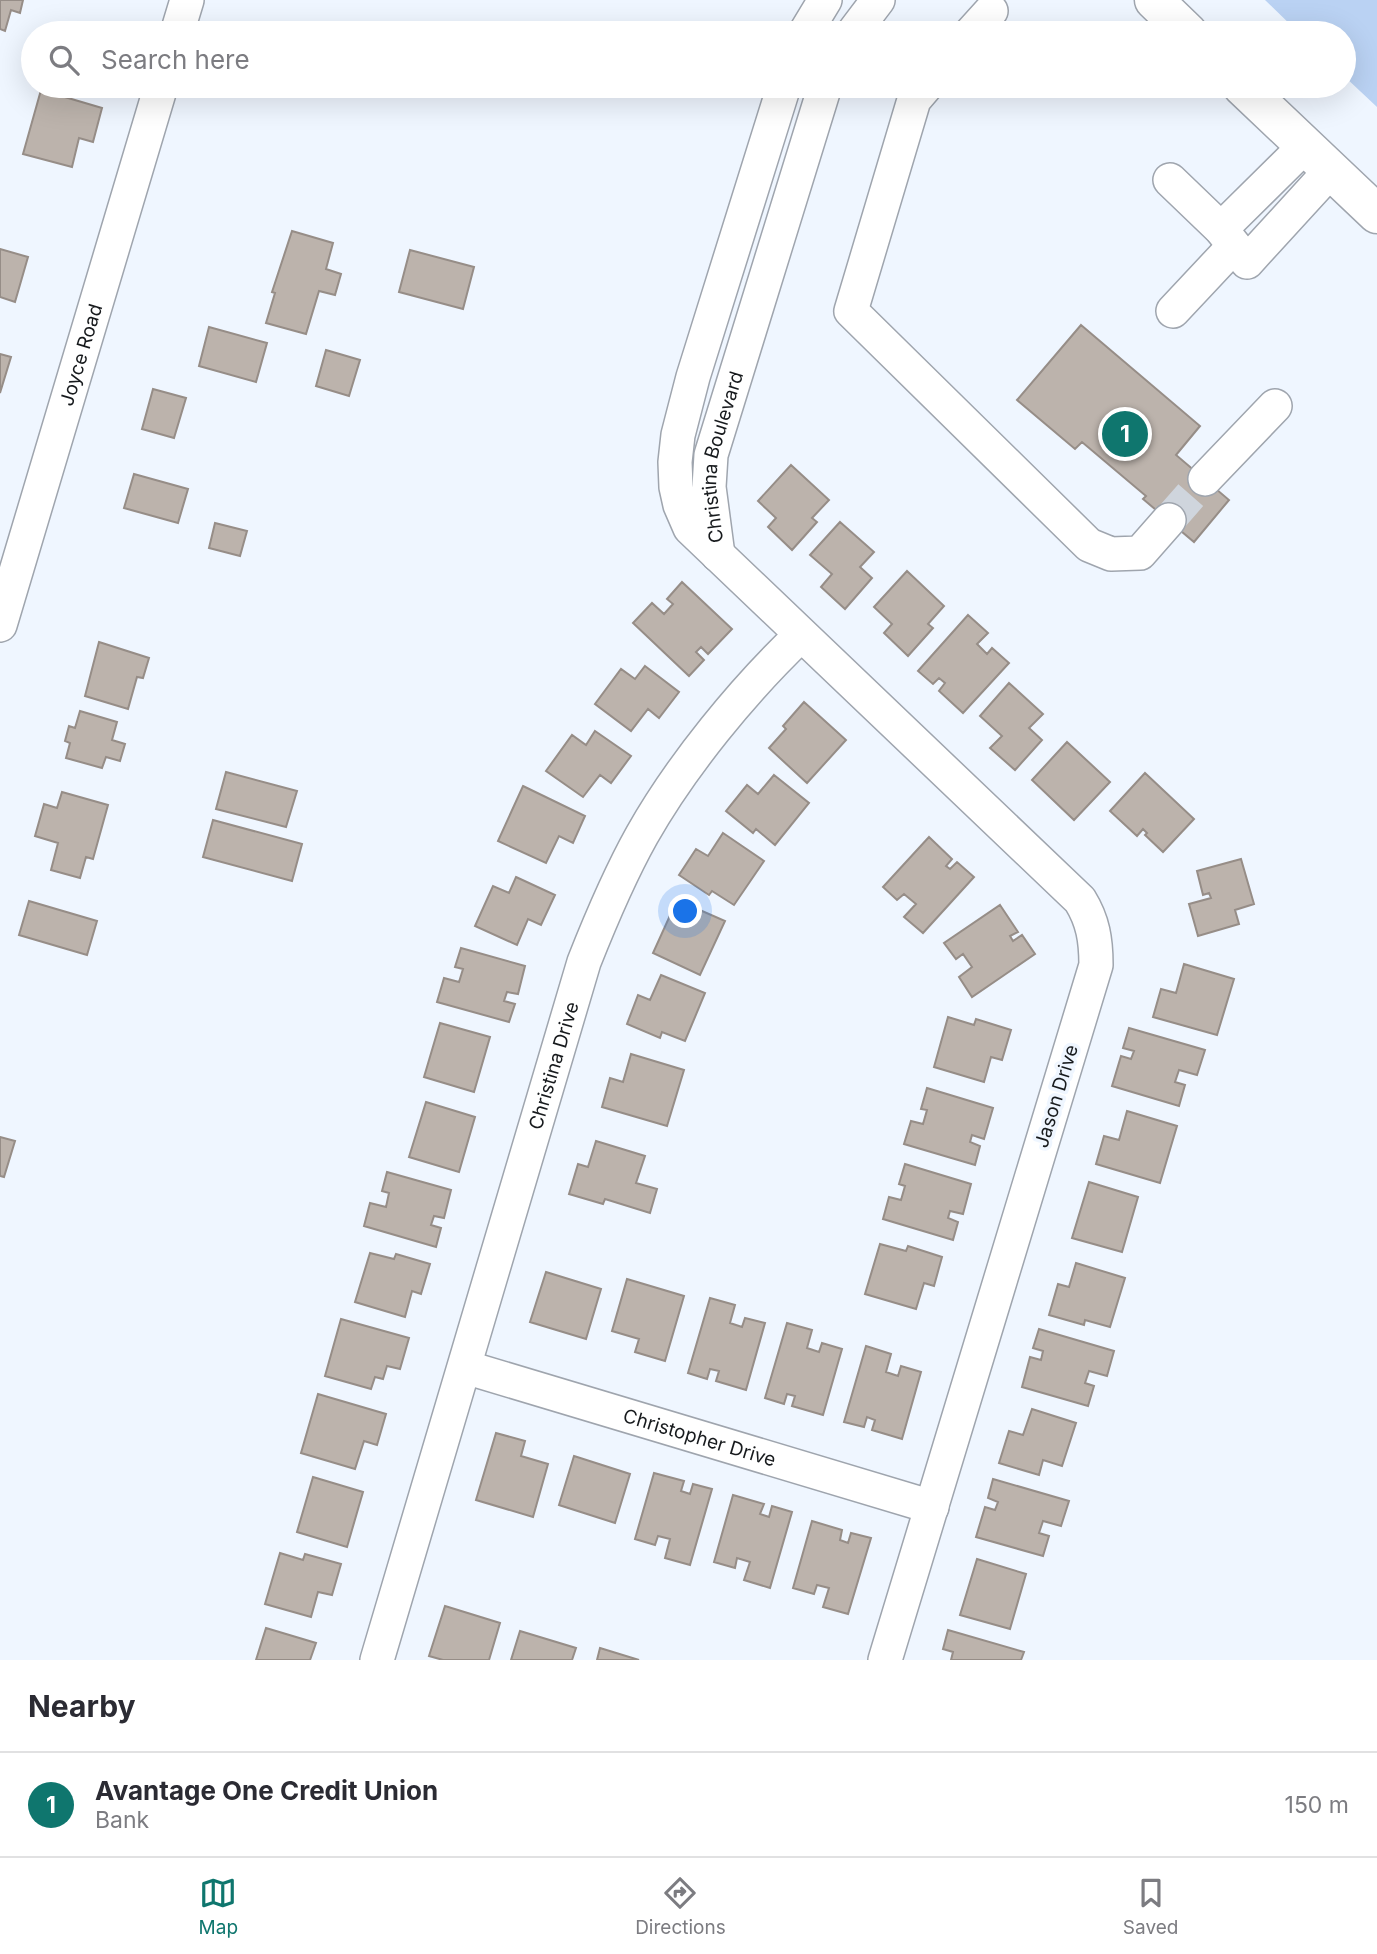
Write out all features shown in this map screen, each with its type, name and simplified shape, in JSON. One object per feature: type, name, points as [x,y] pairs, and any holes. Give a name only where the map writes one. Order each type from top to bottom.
[{"type":"main road","points":[[1153,0],[1175,21]]},
{"type":"main road","points":[[1255,98],[1377,214]]},
{"type":"street","points":[[181,21],[187,0]]},
{"type":"street","points":[[812,21],[825,0]]},
{"type":"street","name":"Joyce Road","points":[[0,625],[157,98]]},
{"type":"street","name":"Christina Boulevard","points":[[718,555],[690,528],[680,505],[675,462],[678,435],[693,377],[780,98]]},
{"type":"street","name":"Christina Boulevard","points":[[718,555],[709,488],[711,455],[821,98]]},
{"type":"street","points":[[916,98],[851,311],[1089,545],[1111,554],[1140,553],[1169,520]]},
{"type":"street","points":[[1173,311],[1318,158]]},
{"type":"street","points":[[1170,180],[1234,246]]},
{"type":"street","points":[[724,282],[760,292]]},
{"type":"street","points":[[1205,479],[1275,406]]},
{"type":"street","points":[[718,555],[801,635]]},
{"type":"street","name":"Christina Drive","points":[[377,1660],[584,962],[610,896],[642,835],[681,772],[767,667],[801,635]]},
{"type":"street","name":"Jason Drive","points":[[801,635],[1080,900],[1093,928],[1096,946],[1096,965],[885,1660]]},
{"type":"street","name":"Christopher Drive","points":[[466,1367],[932,1507]]},
{"type":"shaded area","points":[[1265,0],[1377,0],[1377,107],[1356,87],[1356,21],[1287,21]]},
{"type":"building","points":[[0,0],[23,0],[20,13],[11,10],[5,31],[0,29]]},
{"type":"building","points":[[39,98],[68,98],[102,108],[93,142],[79,138],[72,167],[23,154]]},
{"type":"building","points":[[292,231],[333,243],[326,269],[341,274],[335,295],[319,291],[306,334],[266,323],[275,293],[272,292]]},
{"type":"building","points":[[0,249],[28,257],[15,302],[0,297]]},
{"type":"building","points":[[410,250],[474,267],[463,309],[399,292]]},
{"type":"building","points":[[1081,325],[1200,426],[1176,455],[1229,500],[1194,542],[1143,499],[1146,496],[1082,442],[1075,449],[1017,400]]},
{"type":"building","points":[[209,327],[267,343],[256,382],[199,366]]},
{"type":"building","points":[[326,350],[360,360],[349,396],[316,386]]},
{"type":"building","points":[[0,354],[11,357],[0,393]]},
{"type":"building","points":[[153,389],[186,398],[174,438],[142,429]]},
{"type":"building","points":[[791,465],[829,500],[812,518],[817,522],[792,550],[768,527],[776,518],[758,501]]},
{"type":"building","points":[[134,474],[188,489],[178,523],[124,508]]},
{"type":"building","points":[[840,522],[874,552],[860,567],[872,578],[845,609],[821,587],[832,574],[810,555]]},
{"type":"building","points":[[215,523],[247,531],[240,556],[209,548]]},
{"type":"building","points":[[907,571],[944,606],[928,624],[933,628],[908,656],[884,633],[892,624],[874,607]]},
{"type":"building","points":[[682,582],[732,629],[708,654],[701,647],[696,652],[704,660],[689,676],[633,623],[652,603],[664,614],[673,604],[667,599]]},
{"type":"building","points":[[968,615],[988,633],[977,644],[987,654],[992,648],[1009,663],[963,713],[939,691],[945,683],[939,678],[933,684],[918,671]]},
{"type":"building","points":[[99,642],[149,658],[143,678],[137,677],[128,709],[85,696]]},
{"type":"building","points":[[645,666],[679,692],[659,718],[648,709],[631,731],[595,704],[621,669],[635,679]]},
{"type":"building","points":[[1009,683],[1043,714],[1029,728],[1042,740],[1015,770],[990,748],[1002,736],[980,716]]},
{"type":"building","points":[[804,702],[846,740],[807,783],[769,748],[786,729],[783,726]]},
{"type":"building","points":[[80,711],[117,722],[112,740],[125,744],[120,761],[106,757],[102,768],[66,758],[70,743],[65,741],[69,726],[75,728]]},
{"type":"building","points":[[595,731],[631,756],[611,783],[600,775],[583,797],[546,771],[572,735],[586,745]]},
{"type":"building","points":[[1067,742],[1110,782],[1074,820],[1032,780]]},
{"type":"building","points":[[226,772],[297,791],[286,827],[216,809]]},
{"type":"building","points":[[1145,773],[1194,819],[1163,852],[1145,835],[1147,833],[1143,829],[1137,836],[1110,811]]},
{"type":"building","points":[[774,775],[809,803],[775,845],[756,829],[753,833],[726,811],[747,785],[758,794]]},
{"type":"building","points":[[523,786],[585,816],[573,843],[559,836],[546,863],[498,841]]},
{"type":"building","points":[[62,792],[108,805],[93,859],[86,857],[80,878],[51,870],[58,843],[35,836],[44,804],[57,808]]},
{"type":"building","points":[[213,820],[302,844],[292,881],[203,857]]},
{"type":"building","points":[[723,833],[764,861],[734,905],[712,891],[709,895],[679,875],[696,849],[708,856]]},
{"type":"building","points":[[929,837],[952,859],[946,866],[950,869],[957,862],[974,877],[923,933],[904,917],[916,904],[904,894],[897,900],[883,887]]},
{"type":"building","points":[[1241,859],[1254,904],[1235,910],[1239,924],[1198,936],[1189,904],[1211,898],[1209,893],[1203,895],[1197,871]]},
{"type":"building","points":[[516,877],[555,895],[541,925],[528,919],[517,945],[475,926],[493,886],[509,893]]},
{"type":"building","points":[[677,900],[725,921],[700,975],[653,953]]},
{"type":"building","points":[[29,901],[97,921],[87,955],[19,935]]},
{"type":"building","points":[[1000,905],[1018,932],[1010,936],[1013,941],[1022,935],[1035,954],[972,997],[959,977],[972,967],[963,954],[956,959],[944,943]]},
{"type":"building","points":[[461,948],[525,966],[518,994],[507,992],[504,1001],[515,1004],[509,1022],[437,1002],[444,978],[459,982],[463,969],[455,967]]},
{"type":"building","points":[[1184,964],[1234,979],[1217,1035],[1153,1017],[1161,989],[1176,993]]},
{"type":"building","points":[[661,975],[705,993],[685,1041],[662,1032],[660,1038],[627,1024],[638,995],[650,1000]]},
{"type":"building","points":[[948,1017],[974,1025],[976,1019],[1011,1030],[1002,1060],[991,1057],[984,1082],[934,1067]]},
{"type":"building","points":[[440,1023],[490,1037],[474,1092],[424,1077]]},
{"type":"building","points":[[1129,1028],[1205,1050],[1197,1075],[1179,1070],[1175,1082],[1185,1085],[1179,1106],[1112,1086],[1121,1056],[1131,1059],[1134,1051],[1123,1048]]},
{"type":"building","points":[[631,1054],[684,1070],[667,1126],[602,1107],[610,1078],[623,1082]]},
{"type":"building","points":[[927,1088],[993,1108],[984,1139],[972,1135],[970,1142],[980,1146],[975,1165],[904,1144],[911,1121],[923,1124],[927,1110],[921,1109]]},
{"type":"building","points":[[426,1102],[475,1117],[459,1172],[409,1157]]},
{"type":"building","points":[[1127,1111],[1177,1126],[1160,1183],[1096,1164],[1104,1136],[1119,1140]]},
{"type":"building","points":[[0,1137],[15,1141],[4,1177],[0,1176]]},
{"type":"building","points":[[596,1141],[645,1156],[636,1183],[657,1189],[650,1213],[605,1199],[603,1204],[569,1194],[578,1164],[588,1167]]},
{"type":"building","points":[[905,1164],[971,1184],[963,1214],[950,1211],[948,1218],[958,1222],[953,1240],[883,1219],[889,1197],[901,1200],[905,1186],[899,1184]]},
{"type":"building","points":[[387,1172],[451,1190],[444,1218],[434,1216],[431,1225],[441,1228],[436,1247],[364,1226],[370,1203],[386,1207],[389,1193],[382,1191]]},
{"type":"building","points":[[1089,1182],[1138,1197],[1122,1252],[1072,1238]]},
{"type":"building","points":[[880,1244],[906,1251],[908,1246],[942,1257],[934,1286],[924,1283],[916,1309],[865,1294]]},
{"type":"building","points":[[370,1253],[394,1259],[396,1254],[430,1264],[421,1294],[412,1291],[405,1317],[355,1302]]},
{"type":"building","points":[[1076,1263],[1125,1278],[1110,1327],[1085,1320],[1084,1325],[1049,1315],[1058,1284],[1069,1287]]},
{"type":"building","points":[[546,1272],[601,1289],[586,1339],[530,1322]]},
{"type":"building","points":[[627,1279],[684,1296],[665,1361],[635,1352],[639,1339],[612,1331]]},
{"type":"building","points":[[710,1298],[735,1305],[730,1323],[742,1327],[745,1318],[765,1323],[746,1390],[716,1381],[719,1371],[710,1369],[707,1379],[688,1373]]},
{"type":"building","points":[[341,1319],[409,1338],[400,1369],[387,1366],[383,1379],[375,1377],[371,1389],[325,1376]]},
{"type":"building","points":[[787,1323],[812,1330],[807,1348],[819,1352],[822,1343],[842,1349],[823,1415],[792,1406],[795,1396],[787,1394],[784,1404],[765,1398]]},
{"type":"building","points":[[1039,1329],[1114,1351],[1107,1376],[1089,1371],[1085,1383],[1094,1386],[1088,1406],[1022,1387],[1030,1357],[1041,1360],[1043,1351],[1033,1348]]},
{"type":"building","points":[[866,1346],[891,1354],[886,1372],[898,1376],[901,1366],[921,1372],[902,1439],[872,1430],[875,1420],[867,1417],[864,1427],[844,1422]]},
{"type":"building","points":[[318,1394],[386,1414],[377,1445],[364,1441],[355,1469],[301,1453]]},
{"type":"building","points":[[1032,1409],[1076,1423],[1062,1466],[1043,1460],[1039,1475],[999,1463],[1009,1431],[1023,1435]]},
{"type":"building","points":[[496,1433],[525,1441],[521,1456],[548,1464],[533,1517],[476,1500]]},
{"type":"building","points":[[574,1456],[630,1474],[615,1523],[559,1505]]},
{"type":"building","points":[[654,1473],[684,1481],[681,1491],[690,1494],[693,1484],[712,1489],[690,1565],[665,1558],[670,1539],[658,1536],[655,1545],[635,1539]]},
{"type":"building","points":[[313,1477],[363,1492],[347,1547],[297,1532]]},
{"type":"building","points":[[993,1479],[1069,1501],[1061,1526],[1043,1521],[1039,1533],[1049,1536],[1043,1556],[976,1537],[985,1507],[995,1510],[998,1502],[988,1498]]},
{"type":"building","points":[[733,1495],[764,1504],[760,1514],[769,1517],[772,1506],[792,1512],[770,1588],[744,1580],[750,1562],[737,1558],[735,1568],[714,1562]]},
{"type":"building","points":[[812,1521],[842,1530],[840,1540],[848,1543],[851,1533],[871,1538],[848,1614],[823,1607],[829,1588],[817,1585],[814,1594],[793,1588]]},
{"type":"building","points":[[280,1553],[303,1560],[305,1554],[341,1564],[332,1595],[318,1592],[311,1617],[265,1604]]},
{"type":"building","points":[[977,1559],[1026,1574],[1010,1629],[960,1615]]},
{"type":"building","points":[[445,1606],[500,1623],[489,1660],[443,1660],[429,1656]]},
{"type":"building","points":[[266,1628],[316,1643],[310,1660],[256,1660]]},
{"type":"building","points":[[948,1630],[1024,1652],[1021,1660],[951,1660],[953,1652],[943,1649]]},
{"type":"building","points":[[520,1631],[576,1648],[572,1660],[511,1660]]},
{"type":"building","points":[[600,1648],[639,1660],[597,1660]]},
{"type":"tunnel","points":[[1169,520],[1205,479]]},
{"type":"place","name":"Avantage One Credit Union","points":[[1125,434]]}]
